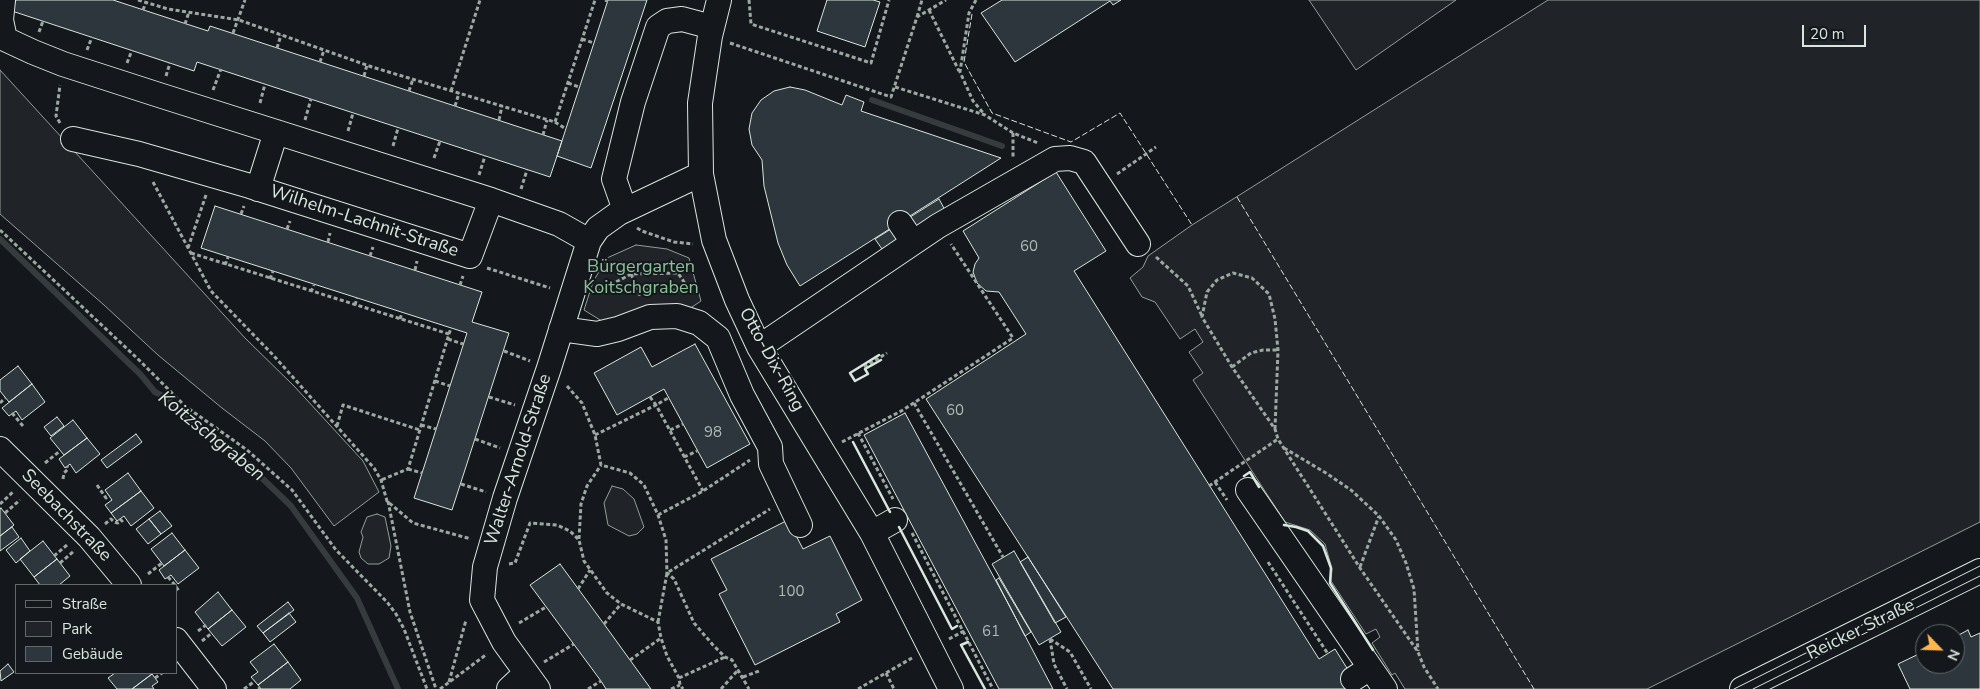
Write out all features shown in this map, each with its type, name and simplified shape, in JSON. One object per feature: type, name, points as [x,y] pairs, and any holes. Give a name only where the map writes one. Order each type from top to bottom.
[{"type":"street","points":[[3,0],[1,20],[5,39],[33,52],[63,64],[491,200],[559,224],[588,241],[598,228],[622,212],[701,174]]},
{"type":"street","name":"Otto-Dix-Ring","points":[[719,0],[711,32],[700,104],[701,174],[714,240],[737,300],[759,347],[939,643],[951,689]]},
{"type":"street","points":[[622,212],[614,179],[633,102],[658,27],[667,21],[682,20],[711,32]]},
{"type":"street","name":"Wilhelm-Lachnit-Straße","points":[[258,189],[276,132]]},
{"type":"street","name":"Wilhelm-Lachnit-Straße","points":[[73,139],[138,154],[258,189],[470,256],[491,200]]},
{"type":"street","points":[[759,347],[907,233],[938,226],[1055,159],[1070,158],[1084,162],[1146,249]]},
{"type":"street","name":"Walter-Arnold-Straße","points":[[482,600],[485,567],[491,544],[588,241]]},
{"type":"street","points":[[561,329],[598,334],[650,317],[677,316],[699,323],[718,338],[742,395],[770,447],[771,464],[800,525]]},
{"type":"street","name":"Seebachstraße","points":[[0,449],[89,537],[128,584]]},
{"type":"street","points":[[1239,498],[1362,674],[1385,689]]},
{"type":"street","points":[[872,533],[899,517]]},
{"type":"street","name":"Reicker Straße","points":[[1742,689],[1769,683],[1980,570]]},
{"type":"street","points":[[482,600],[524,684]]},
{"type":"street","points":[[178,643],[214,689]]},
{"type":"path","points":[[138,0],[168,9],[239,20],[367,65],[555,122],[566,129]]},
{"type":"path","points":[[233,33],[245,0]]},
{"type":"path","points":[[451,91],[480,0]]},
{"type":"path","points":[[555,122],[595,0]]},
{"type":"path","points":[[749,0],[751,24],[871,63],[888,0]]},
{"type":"path","points":[[711,32],[891,97],[922,0]]},
{"type":"path","points":[[917,17],[946,0]]},
{"type":"path","points":[[960,72],[969,13],[976,0]]},
{"type":"path","points":[[143,10],[146,2]]},
{"type":"path","points":[[929,10],[973,101],[985,115]]},
{"type":"path","points":[[185,24],[189,12]]},
{"type":"path","points":[[278,48],[281,35]]},
{"type":"path","points":[[582,39],[594,44]]},
{"type":"path","points":[[320,62],[324,50]]},
{"type":"path","points":[[63,64],[56,116],[63,130],[73,139]]},
{"type":"path","points":[[364,76],[367,65]]},
{"type":"path","points":[[409,91],[413,79]]},
{"type":"path","points":[[568,83],[579,87]]},
{"type":"path","points":[[895,87],[985,115],[1013,133],[1070,158]]},
{"type":"path","points":[[455,106],[459,93]]},
{"type":"path","points":[[498,120],[502,106]]},
{"type":"path","points":[[543,135],[547,120]]},
{"type":"path","points":[[1138,159],[1156,147]]},
{"type":"path","points":[[138,154],[211,291],[274,356],[337,426],[374,468],[381,480],[410,612],[438,689],[502,638],[546,607]]},
{"type":"path","points":[[188,249],[213,176]]},
{"type":"path","points":[[622,212],[642,231],[674,242],[704,245],[714,240]]},
{"type":"path","points":[[844,440],[914,403],[1013,338],[938,226]]},
{"type":"path","points":[[0,230],[138,359],[185,406],[247,450],[292,490],[336,550],[387,602],[396,614],[404,629],[427,689]]},
{"type":"path","points":[[1146,249],[1188,286],[1202,316],[1232,367],[1275,429],[1278,439],[1360,568],[1418,652],[1424,668],[1437,689]]},
{"type":"path","points":[[191,253],[449,334]]},
{"type":"path","points":[[470,256],[468,262],[571,295]]},
{"type":"path","points":[[225,265],[228,257]]},
{"type":"path","points":[[270,278],[273,271]]},
{"type":"path","points":[[599,291],[631,274],[678,273],[684,282],[682,292],[664,288],[638,291]]},
{"type":"path","points":[[1202,316],[1207,292],[1217,280],[1232,273],[1252,278],[1269,294],[1275,319],[1278,350],[1275,429]]},
{"type":"path","points":[[311,292],[314,284]]},
{"type":"path","points":[[355,305],[357,298]]},
{"type":"path","points":[[400,319],[402,312]]},
{"type":"path","points":[[408,469],[451,328]]},
{"type":"path","points":[[448,339],[463,344]]},
{"type":"path","points":[[1232,367],[1251,353],[1263,350],[1278,350]]},
{"type":"path","points":[[864,367],[887,353]]},
{"type":"path","points":[[546,376],[569,387],[582,402],[595,435],[601,465],[587,486],[581,504],[579,540],[584,561],[607,593],[621,604],[658,622]]},
{"type":"path","points":[[435,381],[450,386]]},
{"type":"path","points":[[650,397],[703,491]]},
{"type":"path","points":[[0,403],[5,398]]},
{"type":"path","points":[[595,435],[668,398]]},
{"type":"path","points":[[914,403],[1003,557]]},
{"type":"path","points":[[337,426],[343,405],[420,430]]},
{"type":"path","points":[[12,413],[23,426]]},
{"type":"path","points":[[670,430],[683,424]]},
{"type":"path","points":[[421,425],[436,429]]},
{"type":"path","points":[[858,433],[899,517],[964,631],[993,689]]},
{"type":"path","points":[[1209,486],[1278,439]]},
{"type":"path","points":[[658,515],[703,491],[770,447]]},
{"type":"path","points":[[1283,447],[1351,490],[1379,516],[1396,540],[1414,589],[1418,652]]},
{"type":"path","points":[[684,457],[697,451]]},
{"type":"path","points":[[601,465],[630,473],[644,484],[658,515],[666,540],[667,573],[658,622],[667,656],[683,689]]},
{"type":"path","points":[[381,480],[408,469],[422,473]]},
{"type":"path","points":[[1215,482],[1239,498]]},
{"type":"path","points":[[96,485],[106,498],[109,496]]},
{"type":"path","points":[[667,573],[787,498]]},
{"type":"path","points":[[387,501],[413,523],[491,544]]},
{"type":"path","points":[[1360,568],[1379,516]]},
{"type":"path","points":[[485,567],[515,563],[530,523],[557,525],[570,531],[579,540]]},
{"type":"path","points":[[1264,556],[1328,654]]},
{"type":"path","points":[[578,589],[590,570]]},
{"type":"path","points":[[667,573],[674,579],[694,623],[725,657],[732,660],[749,689]]},
{"type":"path","points":[[168,577],[174,584]]},
{"type":"path","points":[[449,682],[470,604],[482,600]]},
{"type":"path","points":[[604,624],[621,604]]},
{"type":"path","points":[[858,689],[964,631]]},
{"type":"path","points":[[630,660],[661,638]]},
{"type":"path","points":[[1067,689],[1054,664],[1050,639],[1070,652],[1091,689]]},
{"type":"path","points":[[524,684],[574,644]]},
{"type":"path","points":[[679,678],[725,657]]},
{"type":"path","points":[[721,689],[738,670]]},
{"type":"path","points":[[743,677],[759,671]]},
{"type":"path","points":[[886,673],[894,689]]},
{"type":"path","points":[[155,678],[161,674]]},
{"type":"path","points":[[244,689],[255,681]]},
{"type":"path","points":[[588,689],[600,681]]},
{"type":"path","points":[[671,689],[680,685]]},
{"type":"green space","points":[[1309,0],[1456,0],[1356,70]]},
{"type":"green space","points":[[1548,0],[1980,0],[1980,522],[1647,689],[1405,689],[1395,673],[1392,675],[1372,643],[1380,637],[1376,629],[1366,634],[1331,581],[1332,569],[1325,544],[1310,530],[1285,522],[1193,380],[1203,373],[1189,352],[1203,342],[1195,329],[1180,339],[1155,302],[1142,297],[1130,278],[1143,267],[1148,256],[1192,225]]},
{"type":"green space","points":[[0,70],[245,338],[294,386],[363,461],[379,492],[334,526],[291,468],[265,441],[158,355],[0,214]]},
{"type":"green space","name":"Bürgergarten Koitschgraben","points":[[636,245],[667,249],[689,258],[701,301],[689,309],[605,323],[584,310],[593,282],[607,258]]},
{"type":"green space","points":[[612,486],[623,489],[634,499],[644,527],[637,534],[629,536],[608,525],[604,503]]},
{"type":"green space","points":[[377,514],[385,517],[391,546],[389,558],[379,564],[368,564],[361,558],[359,552],[363,537],[361,532],[367,517]]},
{"type":"building","points":[[16,0],[113,0],[208,31],[210,26],[562,141],[550,177],[197,62],[194,71],[12,11]]},
{"type":"building","points":[[608,0],[647,0],[591,168],[557,156]]},
{"type":"building","points":[[827,0],[873,0],[880,2],[865,47],[817,31]]},
{"type":"building","points":[[1002,0],[1121,0],[1113,5],[1110,1],[1015,62],[981,13]]},
{"type":"building","points":[[790,87],[805,90],[842,105],[846,95],[864,102],[861,111],[1001,158],[800,286],[787,265],[778,243],[764,186],[762,160],[752,145],[749,129],[752,113],[761,100],[774,91]]},
{"type":"building","points":[[1056,172],[1106,251],[1074,271],[1319,659],[1335,649],[1360,689],[1113,689],[926,399],[1026,334],[999,292],[986,291],[977,283],[973,272],[979,258],[963,231]]},
{"type":"building","points":[[939,199],[945,210],[882,249],[875,239]]},
{"type":"building","points":[[215,206],[482,292],[472,322],[509,333],[452,510],[414,498],[467,333],[201,248]]},
{"type":"building","points":[[695,344],[750,444],[707,468],[664,389],[617,415],[594,373],[641,347],[652,367]]},
{"type":"building","points":[[18,366],[32,384],[9,402],[0,391],[0,380]]},
{"type":"building","points":[[32,384],[45,402],[22,420],[16,411],[9,416],[2,408]]},
{"type":"building","points":[[905,413],[1053,689],[999,689],[864,435]]},
{"type":"building","points":[[57,417],[64,426],[51,436],[44,427]]},
{"type":"building","points":[[73,420],[87,438],[64,455],[50,438]]},
{"type":"building","points":[[136,434],[142,442],[107,468],[101,460]]},
{"type":"building","points":[[87,438],[100,454],[76,473],[70,464],[65,468],[59,459]]},
{"type":"building","points":[[128,473],[141,491],[111,513],[105,505],[112,500],[105,490]]},
{"type":"building","points":[[141,491],[154,508],[131,526],[124,516],[117,521],[111,513]]},
{"type":"building","points":[[0,509],[14,525],[0,536]]},
{"type":"building","points":[[160,511],[172,526],[161,534],[149,519]]},
{"type":"building","points":[[149,519],[161,534],[148,544],[136,529]]},
{"type":"building","points":[[788,520],[803,549],[830,536],[862,600],[836,614],[840,622],[755,665],[719,594],[727,590],[711,559]]},
{"type":"building","points":[[12,527],[19,537],[0,551],[0,536]]},
{"type":"building","points":[[172,533],[185,550],[164,566],[151,549]]},
{"type":"building","points":[[21,538],[30,551],[16,563],[6,550]]},
{"type":"building","points":[[43,541],[57,559],[34,577],[20,559]]},
{"type":"building","points":[[185,550],[199,568],[178,584],[171,575],[165,579],[159,570]]},
{"type":"building","points":[[1014,551],[1061,632],[1039,645],[992,564]]},
{"type":"building","points":[[1028,557],[1066,617],[1055,623],[1020,562]]},
{"type":"building","points":[[57,559],[70,576],[60,584],[39,584],[34,577]]},
{"type":"building","points":[[560,564],[651,689],[606,689],[530,585]]},
{"type":"building","points":[[999,578],[1031,632],[1025,636],[996,580]]},
{"type":"building","points":[[218,592],[232,610],[208,629],[195,612]]},
{"type":"building","points":[[288,602],[294,610],[263,633],[257,626]]},
{"type":"building","points":[[232,610],[246,627],[222,646],[208,629]]},
{"type":"building","points":[[289,613],[296,622],[270,642],[263,633]]},
{"type":"building","points":[[1968,630],[1971,637],[1980,633],[1980,689],[1910,689],[1898,664],[1915,656],[1915,674],[1965,674],[1965,632]]},
{"type":"building","points":[[274,644],[288,662],[258,685],[251,677],[258,672],[250,662]]},
{"type":"building","points":[[288,662],[301,680],[290,689],[261,689],[258,685]]},
{"type":"building","points":[[8,664],[14,672],[1,681],[0,671]]},
{"type":"building","points":[[114,674],[152,674],[132,689],[117,689],[108,678]]},
{"type":"building","points":[[152,674],[158,682],[152,686],[154,689],[132,689]]},
{"type":"waterway","points":[[872,100],[1002,146]]},
{"type":"waterway","name":"Koitzschgraben","points":[[0,239],[141,375],[155,392],[167,398],[186,416],[235,452],[291,506],[357,598],[398,689]]},
{"type":"tram line","points":[[1734,689],[1980,566]]},
{"type":"tram line","points":[[1753,689],[1980,576]]},
{"type":"fence","points":[[972,14],[964,62],[992,113],[1071,142],[1120,113],[1192,225]]},
{"type":"fence","points":[[1237,197],[1534,689]]},
{"type":"wall","points":[[879,355],[850,373],[855,381],[868,374],[865,369],[881,360]]},
{"type":"wall","points":[[853,442],[890,512]]},
{"type":"wall","points":[[1244,476],[1250,472],[1259,487]]},
{"type":"wall","points":[[1284,525],[1308,531],[1323,546],[1331,568],[1330,583],[1373,650]]},
{"type":"wall","points":[[899,527],[952,629],[957,626]]},
{"type":"wall","points":[[968,642],[961,645],[985,689]]}]
